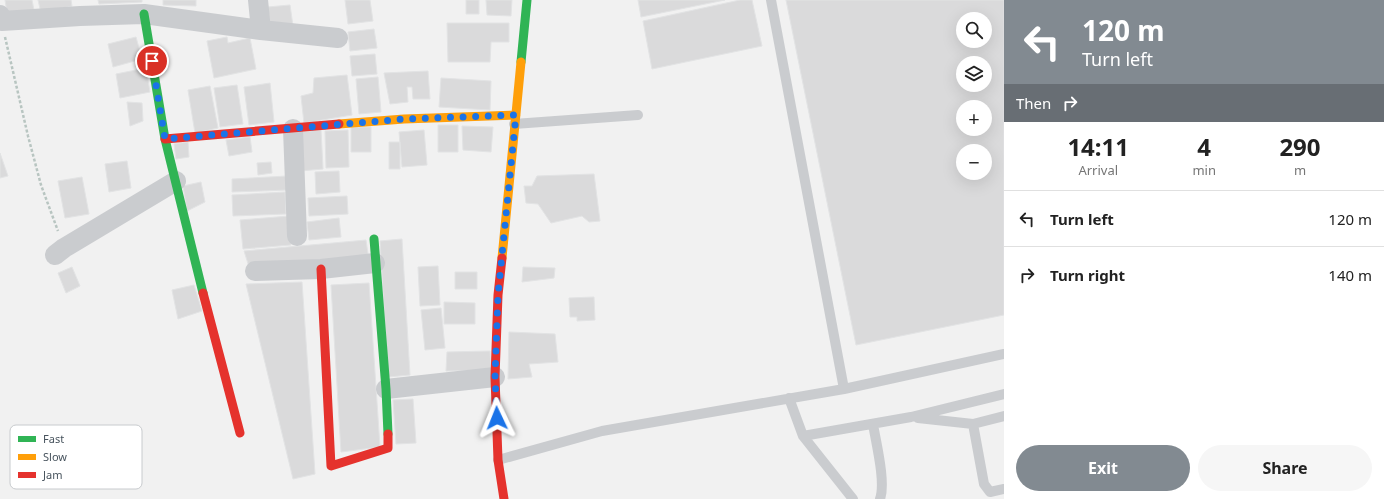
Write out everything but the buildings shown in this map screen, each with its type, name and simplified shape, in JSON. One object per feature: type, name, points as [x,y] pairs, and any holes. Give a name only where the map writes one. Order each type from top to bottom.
[{"type":"street","points":[[258,0],[261,30]]},
{"type":"street","points":[[504,499],[498,460],[495,377],[498,295],[527,0]]},
{"type":"street","points":[[144,14],[165,139],[214,338],[240,433]]},
{"type":"street","points":[[1,18],[144,14],[261,30],[338,38]]},
{"type":"street","points":[[165,139],[404,119],[515,119]]},
{"type":"street","points":[[293,129],[297,236]]},
{"type":"street","points":[[60,251],[176,181]]},
{"type":"street","points":[[321,269],[330,466],[388,448],[386,389],[374,239]]},
{"type":"street","points":[[255,271],[321,269],[375,263]]},
{"type":"street","points":[[386,389],[495,377]]},
{"type":"lane","points":[[771,0],[844,389]]},
{"type":"lane","points":[[515,119],[638,115]]},
{"type":"lane","points":[[498,460],[602,430],[844,389],[1004,354]]},
{"type":"lane","points":[[803,436],[911,417],[1004,394]]},
{"type":"lane","points":[[788,398],[803,436],[852,499]]},
{"type":"lane","points":[[911,417],[973,424],[1004,416]]},
{"type":"lane","points":[[873,424],[881,476],[882,494],[880,499]]},
{"type":"lane","points":[[973,424],[984,484],[990,492],[1004,489]]},
{"type":"path","points":[[1,18],[28,136],[60,251]]},
{"type":"traffic: fast","points":[[521,62],[527,0]]},
{"type":"traffic: fast","points":[[144,14],[165,139],[203,293]]},
{"type":"traffic: fast","points":[[374,239],[386,389],[388,434]]},
{"type":"traffic: slow","points":[[502,258],[521,62]]},
{"type":"traffic: slow","points":[[339,124],[404,119],[516,115]]},
{"type":"traffic: jam","points":[[165,139],[339,124]]},
{"type":"traffic: jam","points":[[502,258],[498,295],[495,377],[498,460],[504,499]]},
{"type":"traffic: jam","points":[[321,269],[331,466],[388,448],[388,434]]},
{"type":"traffic: jam","points":[[203,293],[240,433]]},
{"type":"route","points":[[152,61],[165,139],[404,119],[516,115],[498,295],[495,377],[497,418]]}]
